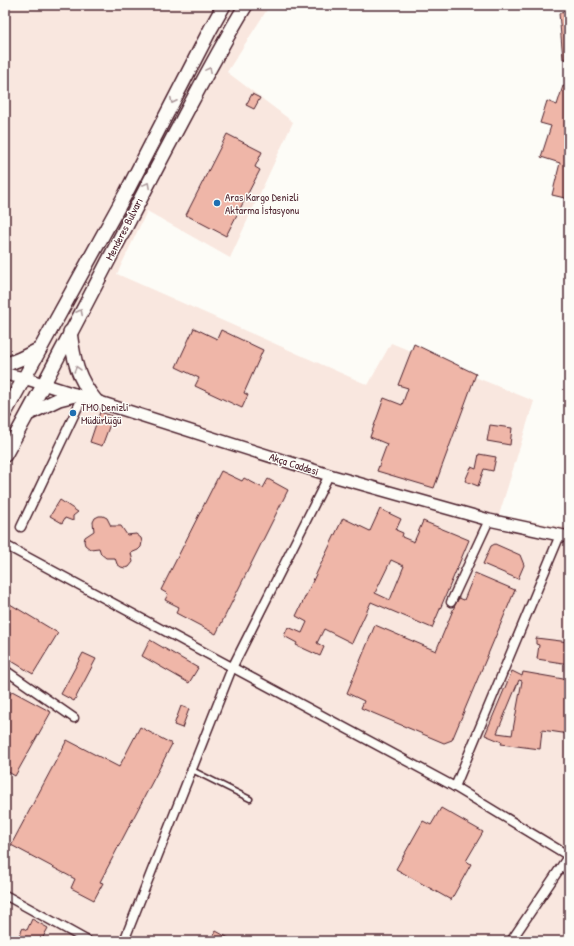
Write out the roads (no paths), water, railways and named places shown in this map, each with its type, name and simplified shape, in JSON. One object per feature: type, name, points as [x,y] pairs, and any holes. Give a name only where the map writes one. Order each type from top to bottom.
[{"type":"main road","name":"Menderes Bulvarı","points":[[5,455],[28,414],[40,349],[126,193],[224,5]]},
{"type":"main road","name":"Menderes Bulvarı","points":[[5,413],[34,381],[70,332],[226,37],[246,5]]},
{"type":"main road","points":[[5,442],[34,381],[75,302],[126,193]]},
{"type":"main road","points":[[28,414],[59,399],[85,395],[74,357],[70,332]]},
{"type":"main road","points":[[5,365],[40,349]]},
{"type":"street","name":"Akça Caddesi","points":[[5,374],[85,395],[329,476],[489,520],[564,536]]},
{"type":"street","points":[[21,527],[85,395]]},
{"type":"street","points":[[124,941],[232,668],[329,476]]},
{"type":"street","points":[[451,602],[489,520]]},
{"type":"street","points":[[455,787],[564,536]]},
{"type":"street","points":[[5,545],[455,787],[569,855],[511,941]]},
{"type":"street","points":[[5,670],[74,718]]},
{"type":"street","points":[[5,895],[88,941]]},
{"type":"lane","points":[[192,770],[250,799]]},
{"type":"place","name":"Aras Kargo Denizli Aktarma İstasyonu","points":[[217,203]]},
{"type":"place","name":"TMO Denizli Müdürlüğü","points":[[73,413]]}]
